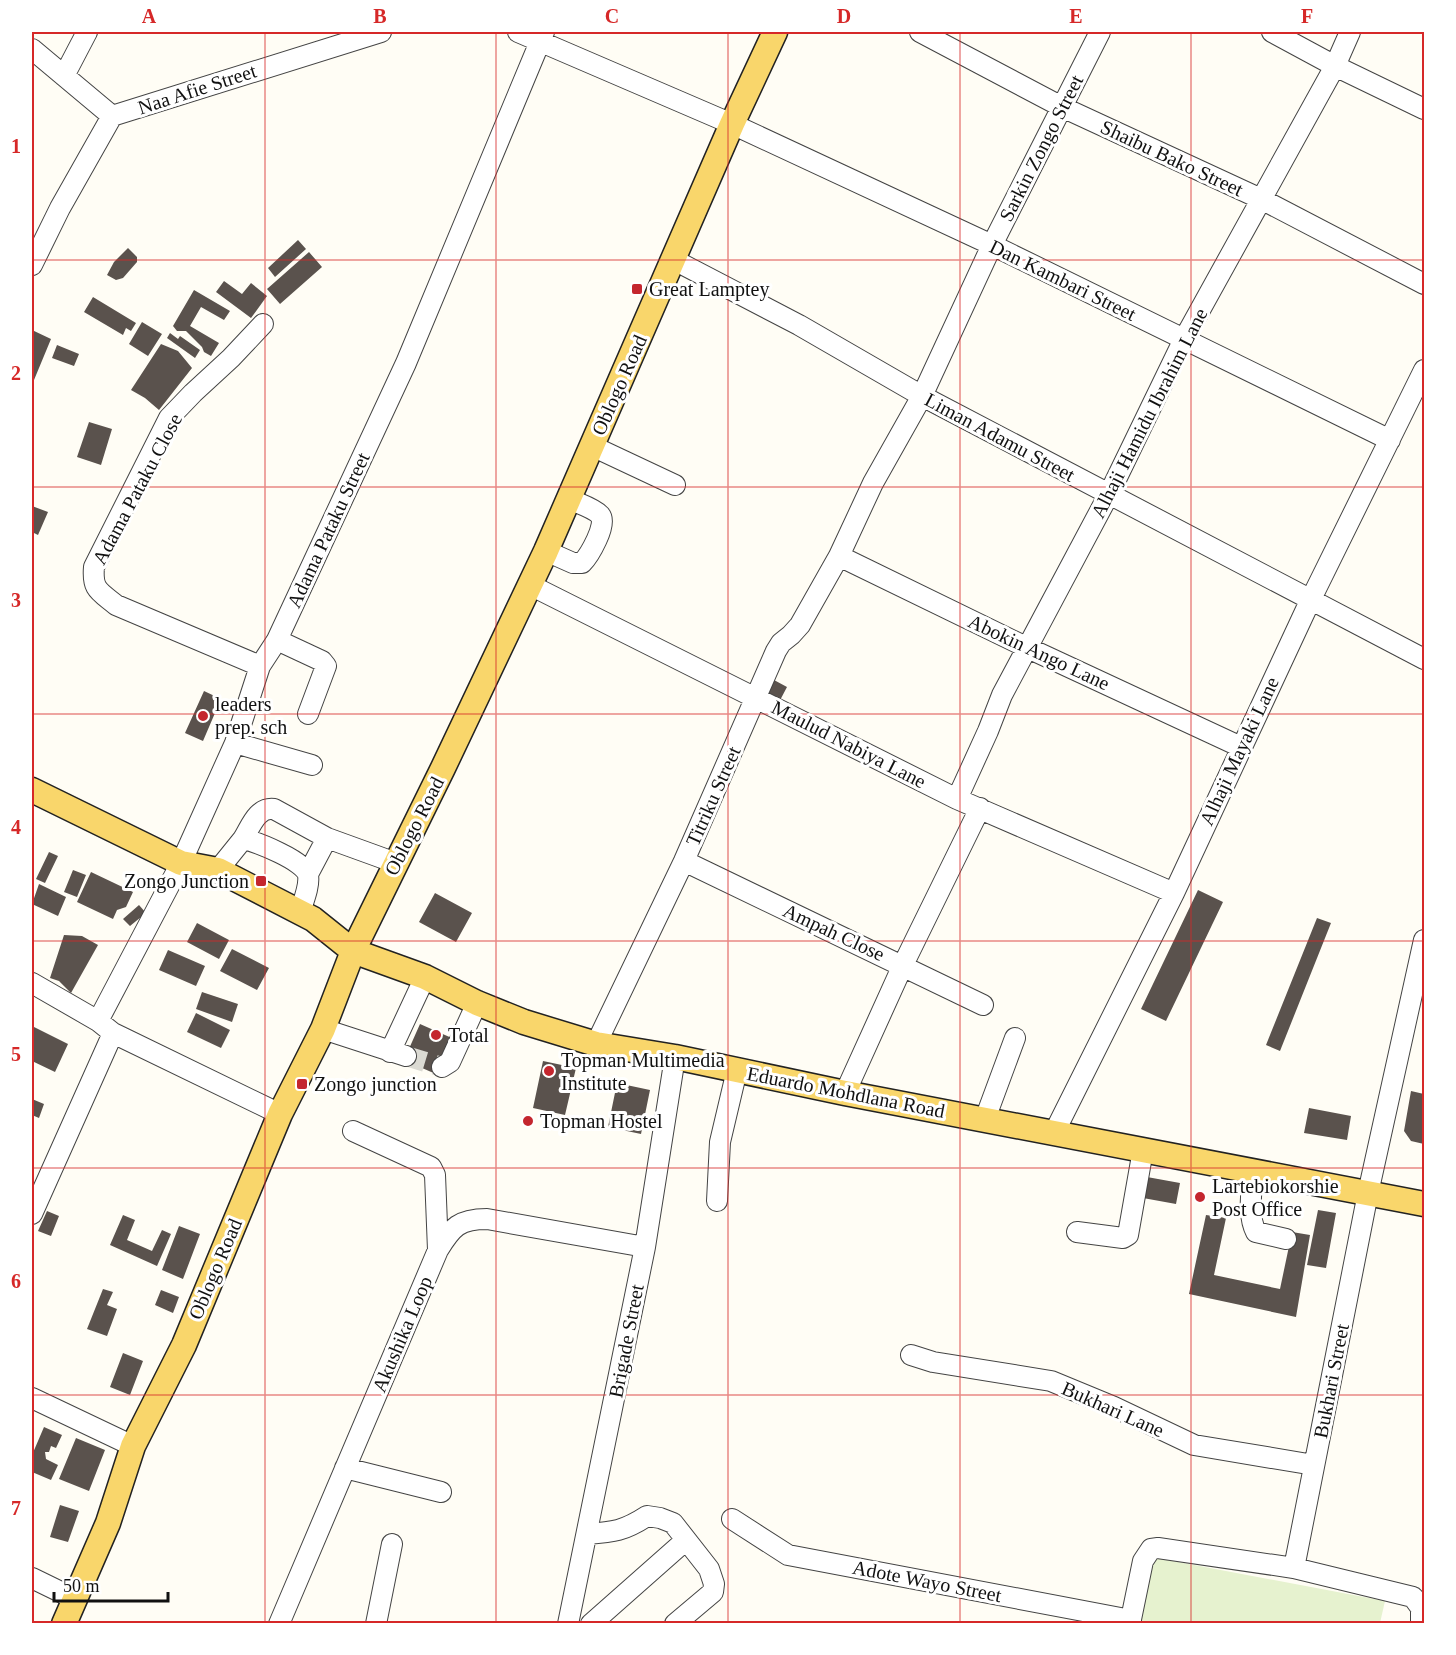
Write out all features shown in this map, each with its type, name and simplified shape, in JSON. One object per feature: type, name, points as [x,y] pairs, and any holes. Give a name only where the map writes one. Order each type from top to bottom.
[{"type":"main road","name":"Oblogo Road","points":[[64,1623],[108,1523],[133,1446],[184,1345],[280,1114],[322,1029],[352,951],[530,585],[732,124],[775,32]]},
{"type":"main road","name":"Eduardo Mohdlana Road","points":[[32,790],[181,863],[218,870],[313,919],[352,951],[425,977],[477,1003],[524,1022],[596,1044],[675,1057],[846,1093],[1425,1204]]},
{"type":"street","points":[[64,76],[87,32]]},
{"type":"street","points":[[518,32],[542,36],[732,124]]},
{"type":"street","name":"Shaibu Bako Street","points":[[920,32],[1062,107],[1261,199],[1425,284]]},
{"type":"street","name":"Sarkin Zongo Street","points":[[839,555],[873,483],[922,396],[993,245],[1100,32]]},
{"type":"street","points":[[1272,32],[1335,66],[1425,109]]},
{"type":"street","name":"Alhaji Hamidu Ibrahim Lane","points":[[957,799],[1002,695],[1109,494],[1184,339],[1335,66],[1350,32]]},
{"type":"street","name":"Naa Afie Street","points":[[32,49],[112,116],[370,33]]},
{"type":"street","name":"Adama Pataku Street","points":[[32,1214],[105,1027],[235,743],[260,666],[276,640],[406,363],[542,36]]},
{"type":"street","points":[[32,265],[60,208],[112,116]]},
{"type":"street","name":"Dan Kambari Street","points":[[732,124],[993,245],[1390,440]]},
{"type":"street","name":"Liman Adamu Street","points":[[674,260],[799,325],[922,396],[1310,601],[1425,659]]},
{"type":"street","name":"Adama Pataku Close","points":[[260,666],[116,605],[97,589],[93,582],[94,567],[169,418],[264,324]]},
{"type":"street","name":"Alhaji Mayaki Lane","points":[[1054,1133],[1174,893],[1310,601],[1425,370]]},
{"type":"street","points":[[592,446],[675,484]]},
{"type":"street","points":[[546,550],[573,563],[582,563],[587,559],[602,528],[599,514],[569,499]]},
{"type":"street","name":"Abokin Ango Lane","points":[[839,555],[1028,648],[1241,747]]},
{"type":"street","name":"Titriku Street","points":[[596,1044],[684,861],[776,651],[781,642],[800,625],[839,555]]},
{"type":"street","name":"Maulud Nabiya Lane","points":[[530,585],[957,799],[1174,893]]},
{"type":"street","points":[[276,640],[322,661],[326,666],[308,714]]},
{"type":"street","points":[[235,743],[312,765]]},
{"type":"street","points":[[218,870],[243,839],[261,811],[267,808],[274,809],[327,838],[396,862]]},
{"type":"street","points":[[846,1093],[903,965],[980,808]]},
{"type":"street","points":[[300,912],[308,884],[308,874],[327,838]]},
{"type":"street","points":[[243,839],[262,845],[303,866],[308,874]]},
{"type":"street","name":"Ampah Close","points":[[684,861],[983,1005]]},
{"type":"street","name":"Bukhari Street","points":[[1294,1568],[1368,1193],[1417,1010],[1425,940]]},
{"type":"street","points":[[322,1029],[398,1054],[425,977]]},
{"type":"street","points":[[32,983],[105,1027],[280,1114]]},
{"type":"street","points":[[442,1067],[450,1062],[477,1003]]},
{"type":"street","points":[[984,1119],[1015,1038]]},
{"type":"street","name":"Brigade Street","points":[[574,1619],[587,1533],[645,1247],[675,1057]]},
{"type":"street","points":[[717,1201],[720,1142],[737,1070]]},
{"type":"street","points":[[353,1131],[431,1167],[435,1175],[438,1250]]},
{"type":"street","points":[[1077,1232],[1123,1238],[1128,1235],[1143,1150]]},
{"type":"street","points":[[1252,1171],[1251,1219],[1253,1227],[1256,1232],[1286,1239]]},
{"type":"street","name":"Akushika Loop","points":[[279,1623],[438,1250],[453,1229],[458,1224],[471,1219],[487,1219],[645,1247]]},
{"type":"street","name":"Bukhari Lane","points":[[911,1355],[933,1362],[1051,1381],[1114,1407],[1194,1445],[1314,1465]]},
{"type":"street","points":[[32,1398],[133,1446]]},
{"type":"street","points":[[345,1468],[441,1492]]},
{"type":"street","points":[[587,1533],[630,1528],[647,1516],[673,1523],[709,1569],[714,1584],[712,1592],[675,1623]]},
{"type":"street","name":"Adote Wayo Street","points":[[732,1519],[788,1555],[1130,1622]]},
{"type":"street","points":[[591,1623],[686,1540]]},
{"type":"street","points":[[376,1623],[392,1545]]},
{"type":"street","points":[[1130,1622],[1143,1561],[1151,1549],[1158,1548],[1294,1568],[1413,1597],[1421,1608],[1421,1623]]},
{"type":"street","points":[[32,1578],[75,1599]]},
{"type":"green space","points":[[1152,1557],[1385,1601],[1380,1623],[1139,1624]]},
{"type":"building","points":[[298,240],[306,249],[275,277],[268,268]]},
{"type":"building","points":[[128,248],[137,257],[137,262],[123,278],[116,280],[107,275],[114,262]]},
{"type":"building","points":[[309,252],[322,267],[280,304],[267,289]]},
{"type":"building","points":[[224,281],[242,294],[251,283],[267,296],[251,318],[216,292]]},
{"type":"building","points":[[194,290],[230,311],[224,320],[201,307],[190,326],[219,343],[211,356],[204,352],[186,331],[177,331],[173,326]]},
{"type":"building","points":[[93,297],[136,323],[131,331],[126,328],[123,335],[84,312]]},
{"type":"building","points":[[142,322],[162,334],[148,356],[129,344]]},
{"type":"building","points":[[32,330],[51,339],[34,380],[32,379]]},
{"type":"building","points":[[170,333],[178,339],[180,336],[200,350],[195,358],[167,338]]},
{"type":"building","points":[[161,344],[178,351],[192,368],[159,410],[131,390]]},
{"type":"building","points":[[57,345],[79,354],[74,366],[52,358]]},
{"type":"building","points":[[89,422],[112,429],[101,465],[77,457]]},
{"type":"building","points":[[32,506],[48,512],[38,535],[34,533],[32,539]]},
{"type":"building","points":[[774,680],[787,687],[777,706],[764,699]]},
{"type":"building","name":"leaders prep. sch","points":[[204,691],[221,699],[203,741],[185,733]]},
{"type":"building","points":[[49,852],[58,856],[45,883],[36,879]]},
{"type":"building","points":[[73,870],[86,875],[77,897],[64,892]]},
{"type":"building","points":[[91,872],[133,892],[126,907],[117,910],[113,919],[77,902]]},
{"type":"building","points":[[39,884],[66,897],[58,916],[32,904]]},
{"type":"building","points":[[1198,890],[1223,902],[1166,1021],[1141,1009]]},
{"type":"building","points":[[435,893],[472,913],[456,942],[419,922]]},
{"type":"building","points":[[139,905],[146,913],[130,926],[123,919]]},
{"type":"building","points":[[1317,918],[1331,923],[1280,1051],[1266,1045]]},
{"type":"building","points":[[197,923],[229,940],[219,959],[187,942]]},
{"type":"building","points":[[64,935],[82,936],[98,945],[71,993],[59,981],[50,978]]},
{"type":"building","points":[[232,949],[269,968],[257,990],[220,971]]},
{"type":"building","points":[[168,950],[205,966],[196,986],[159,970]]},
{"type":"building","points":[[202,992],[238,1004],[232,1022],[196,1009]]},
{"type":"building","points":[[196,1013],[230,1030],[221,1048],[187,1032]]},
{"type":"building","points":[[420,1024],[454,1039],[438,1075],[404,1060]]},
{"type":"building","points":[[32,1026],[68,1044],[55,1072],[32,1061]]},
{"type":"building","points":[[543,1061],[576,1068],[565,1115],[533,1108]]},
{"type":"building","points":[[617,1083],[650,1090],[641,1134],[608,1127]]},
{"type":"building","points":[[1411,1091],[1424,1094],[1424,1144],[1411,1141],[1404,1131]]},
{"type":"building","points":[[32,1099],[44,1104],[39,1118],[32,1115]]},
{"type":"building","points":[[1309,1108],[1351,1116],[1347,1140],[1304,1133]]},
{"type":"building","points":[[1147,1177],[1180,1183],[1176,1204],[1143,1198]]},
{"type":"building","points":[[1318,1210],[1336,1213],[1326,1268],[1307,1265]]},
{"type":"building","points":[[47,1211],[59,1216],[51,1236],[38,1231]]},
{"type":"building","points":[[123,1215],[135,1220],[127,1240],[152,1251],[162,1230],[171,1234],[157,1266],[110,1245]]},
{"type":"building","points":[[1206,1215],[1226,1218],[1214,1275],[1280,1289],[1292,1232],[1310,1235],[1296,1317],[1189,1294]]},
{"type":"building","points":[[179,1226],[200,1234],[183,1279],[162,1270]]},
{"type":"building","points":[[103,1289],[113,1292],[107,1305],[117,1309],[107,1336],[87,1329]]},
{"type":"building","points":[[161,1290],[179,1297],[173,1313],[155,1305]]},
{"type":"building","points":[[123,1353],[143,1361],[130,1395],[110,1387]]},
{"type":"building","points":[[44,1427],[62,1435],[56,1448],[51,1446],[49,1452],[45,1452],[46,1459],[58,1465],[51,1480],[32,1472],[32,1455]]},
{"type":"building","points":[[76,1438],[105,1450],[89,1491],[59,1479]]},
{"type":"building","points":[[60,1505],[79,1511],[68,1542],[50,1537]]},
{"type":"tunnel","points":[[406,1056],[442,1067]]},
{"type":"place","name":"Great Lamptey","points":[[637,289]]},
{"type":"place","name":"leaders prep. sch","points":[[203,716]]},
{"type":"place","name":"Zongo Junction","points":[[261,881]]},
{"type":"place","name":"Total","points":[[436,1035]]},
{"type":"place","name":"Topman Multimedia Institute","points":[[549,1071]]},
{"type":"place","name":"Zongo junction","points":[[302,1084]]},
{"type":"place","name":"Topman Hostel","points":[[528,1121]]},
{"type":"place","name":"Lartebiokorshie Post Office","points":[[1200,1197]]}]
